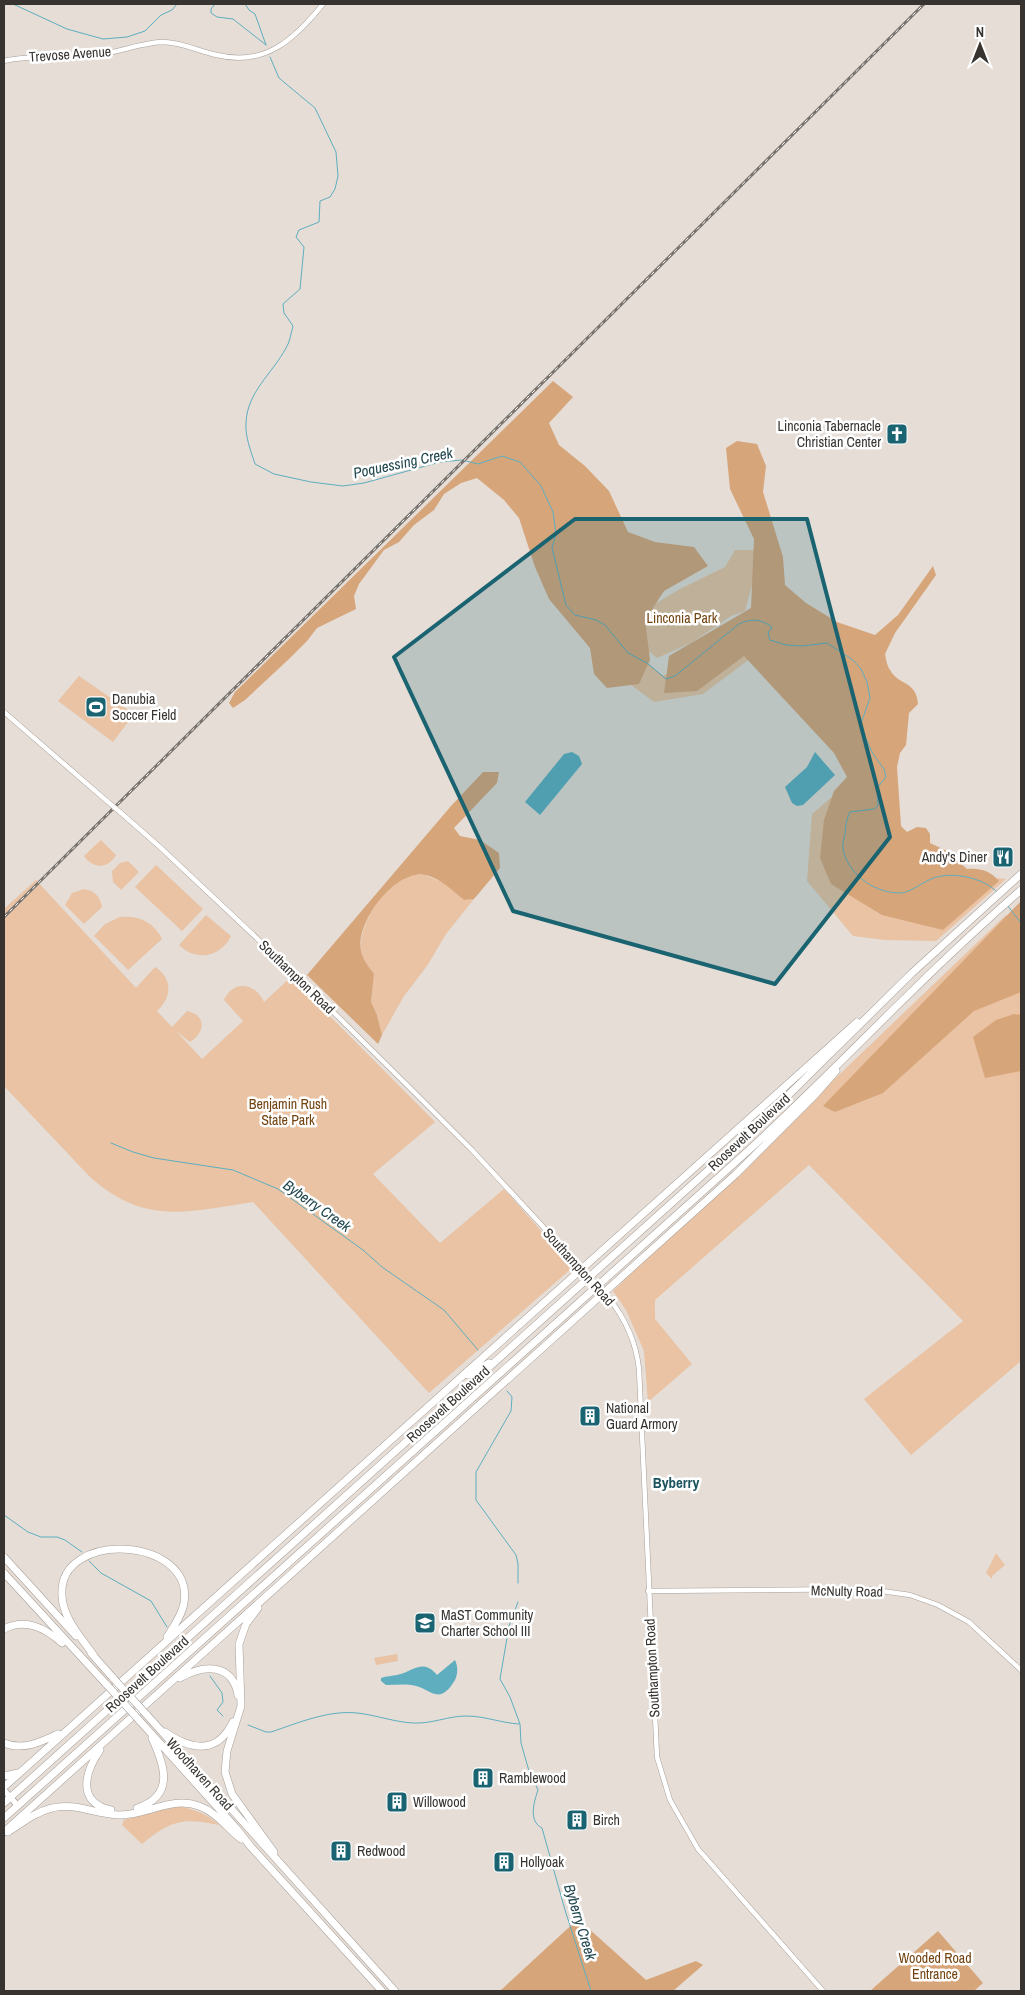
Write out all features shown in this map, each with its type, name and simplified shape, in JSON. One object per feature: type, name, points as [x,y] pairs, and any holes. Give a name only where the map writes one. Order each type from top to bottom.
[{"type":"highway","name":"Roosevelt Boulevard","points":[[4,1803],[754,1129],[912,973],[1021,874]]},
{"type":"highway","name":"Roosevelt Boulevard","points":[[4,1818],[748,1150],[937,967],[1021,890]]},
{"type":"highway","name":"Roosevelt Boulevard","points":[[4,1788],[65,1730],[876,1005],[887,998]]},
{"type":"highway","name":"Roosevelt Boulevard","points":[[4,1833],[747,1164],[816,1094],[848,1055]]},
{"type":"highway","points":[[455,1382],[502,1355]]},
{"type":"highway","points":[[484,1401],[511,1363]]},
{"type":"highway","points":[[94,1656],[67,1617],[62,1601],[62,1588],[66,1574],[74,1565],[87,1557],[108,1550],[130,1549],[148,1553],[165,1562],[179,1576],[184,1591],[183,1608],[163,1643]]},
{"type":"highway","name":"Woodhaven Road","points":[[4,1557],[395,1991]]},
{"type":"highway","name":"Woodhaven Road","points":[[4,1573],[139,1720],[251,1848],[382,1991]]},
{"type":"highway","points":[[272,1591],[246,1624],[240,1639],[238,1654],[241,1706],[227,1751],[225,1767],[226,1777],[232,1794],[284,1869]]},
{"type":"highway","points":[[4,1629],[19,1624],[36,1626],[50,1633],[76,1652]]},
{"type":"highway","points":[[185,1656],[223,1634]]},
{"type":"highway","points":[[154,1724],[179,1740],[203,1746],[212,1745],[223,1738],[235,1718],[238,1706],[237,1691],[232,1680],[223,1672],[212,1669],[200,1669],[171,1683]]},
{"type":"highway","points":[[4,1743],[16,1746],[30,1746],[65,1730]]},
{"type":"highway","points":[[106,1741],[88,1771],[86,1783],[89,1794],[97,1804],[108,1809],[120,1811],[134,1809],[144,1806],[156,1798],[164,1782],[161,1758],[148,1731]]},
{"type":"highway","points":[[4,1776],[21,1772]]},
{"type":"highway","points":[[4,1833],[37,1814],[55,1807],[73,1807],[120,1815],[181,1802],[198,1805],[208,1810],[251,1848]]},
{"type":"main road","points":[[4,1788],[18,1806]]},
{"type":"street","name":"Trevose Avenue","points":[[4,61],[33,57],[97,55],[143,44],[161,42],[188,45],[226,57],[252,56],[272,50],[296,35],[322,4]]},
{"type":"street","name":"Southampton Road","points":[[4,712],[168,854],[316,994],[463,1141],[590,1277],[617,1309],[628,1328],[638,1362],[656,1757],[670,1800],[698,1849],[823,1991]]},
{"type":"street","name":"McNulty Road","points":[[648,1591],[868,1590],[910,1595],[938,1605],[969,1622],[1021,1670]]},
{"type":"highlighted area","points":[[575,519],[807,519],[890,837],[775,984],[513,911],[394,657]]},
{"type":"green space","points":[[553,381],[573,397],[549,423],[559,445],[585,466],[609,491],[628,532],[655,542],[694,547],[708,566],[664,591],[645,620],[650,660],[639,684],[607,688],[594,674],[590,648],[549,599],[535,567],[519,518],[504,500],[477,478],[461,483],[444,494],[434,510],[414,525],[399,542],[384,550],[359,584],[354,596],[356,609],[317,628],[289,659],[245,700],[233,708],[229,703],[235,692]]},
{"type":"green space","points":[[737,441],[757,444],[766,466],[763,492],[783,557],[785,585],[806,603],[837,622],[875,635],[898,615],[933,566],[936,575],[895,633],[885,654],[890,670],[898,679],[911,687],[917,696],[918,704],[909,713],[906,745],[900,753],[897,767],[901,826],[907,832],[917,827],[926,828],[930,834],[930,843],[947,851],[967,869],[985,871],[999,881],[943,930],[882,915],[831,884],[820,858],[824,820],[834,791],[847,777],[834,753],[744,656],[697,691],[664,693],[669,656],[751,608],[754,539],[730,489],[726,448]]},
{"type":"green space","name":"Linconia Park","points":[[735,550],[756,550],[752,585],[745,611],[731,616],[691,643],[657,658],[650,652],[633,648],[633,621],[650,607],[680,589],[725,567]]},
{"type":"green space","points":[[753,618],[762,619],[770,623],[775,636],[790,646],[817,639],[839,647],[863,668],[869,694],[861,721],[871,756],[884,762],[878,782],[880,788],[870,800],[852,802],[844,821],[842,848],[867,884],[897,894],[929,875],[958,874],[1006,879],[936,941],[885,940],[853,936],[807,881],[812,814],[860,773],[759,652],[703,694],[654,702],[627,682],[599,655],[617,637],[663,676],[699,653],[716,639],[730,623]]},
{"type":"green space","name":"Danubia Soccer Field","points":[[79,676],[134,714],[113,742],[58,701]]},
{"type":"green space","points":[[483,772],[499,772],[497,783],[454,828],[460,836],[480,840],[499,853],[500,868],[474,899],[464,900],[441,882],[426,875],[414,875],[402,880],[380,900],[364,926],[361,951],[374,974],[371,1002],[377,1015],[382,1035],[378,1044],[307,975],[451,806]]},
{"type":"green space","points":[[101,840],[116,855],[109,863],[100,866],[92,863],[84,856]]},
{"type":"green space","points":[[128,861],[139,872],[121,890],[113,882],[112,871],[120,863]]},
{"type":"green space","points":[[156,865],[203,909],[182,931],[135,887]]},
{"type":"green space","points":[[425,875],[446,884],[464,900],[474,899],[446,934],[427,966],[404,996],[382,1035],[377,1015],[371,1002],[374,974],[361,951],[361,941],[368,918],[391,886],[409,876]]},
{"type":"green space","name":"Benjamin Rush State Park","points":[[36,880],[136,988],[155,967],[161,972],[167,982],[168,994],[166,1000],[157,1011],[172,1027],[187,1011],[198,1016],[201,1020],[201,1029],[199,1034],[190,1042],[176,1031],[202,1059],[243,1021],[224,1000],[228,993],[239,986],[250,987],[256,991],[264,1002],[291,977],[435,1122],[373,1174],[440,1243],[504,1189],[573,1267],[429,1393],[253,1202],[207,1209],[167,1212],[129,1203],[109,1192],[89,1176],[4,1086],[4,909]]},
{"type":"green space","points":[[84,889],[96,895],[102,907],[84,924],[65,905],[72,893]]},
{"type":"green space","points":[[1021,901],[1021,992],[974,1011],[883,1093],[835,1112],[823,1106]]},
{"type":"green space","points":[[206,915],[231,936],[227,943],[215,953],[208,955],[193,954],[179,945]]},
{"type":"green space","points":[[1006,915],[1011,921],[1021,924],[1021,1361],[911,1455],[864,1399],[963,1321],[809,1165],[655,1300],[655,1319],[692,1364],[648,1402],[644,1351],[626,1310],[613,1291]]},
{"type":"green space","points":[[120,917],[133,917],[145,921],[155,928],[162,939],[128,970],[94,936],[105,924]]},
{"type":"green space","points":[[1014,1014],[1021,1015],[1021,1071],[985,1078],[973,1037],[996,1020]]},
{"type":"green space","points":[[996,1553],[1005,1565],[992,1576],[992,1579],[986,1573]]},
{"type":"green space","points":[[397,1654],[398,1661],[376,1665],[374,1658]]},
{"type":"green space","points":[[178,1806],[200,1812],[219,1825],[186,1821],[161,1830],[142,1844],[122,1825],[124,1820]]},
{"type":"green space","points":[[578,1919],[646,1980],[696,1961],[703,1965],[673,1991],[500,1991]]},
{"type":"green space","name":"Wooded Road Entrance","points":[[938,1931],[983,1983],[974,1991],[870,1991]]},
{"type":"water","points":[[572,752],[579,756],[582,764],[540,815],[525,802],[564,754]]},
{"type":"water","points":[[815,752],[835,775],[803,805],[797,806],[792,803],[785,787],[807,767]]},
{"type":"water","points":[[455,1660],[457,1675],[444,1693],[434,1694],[408,1685],[386,1685],[381,1681],[381,1678],[397,1675],[423,1666],[432,1670],[437,1675]]},
{"type":"waterway","points":[[13,4],[67,29],[103,39],[127,37],[145,31],[161,15],[172,10],[177,4]]},
{"type":"waterway","points":[[215,4],[211,9],[211,13],[217,17],[233,19],[266,45]]},
{"type":"waterway","name":"Poquessing Creek","points":[[245,4],[255,14],[266,45]]},
{"type":"waterway","name":"Poquessing Creek","points":[[270,57],[279,78],[315,108],[336,152],[338,176],[335,189],[330,197],[320,201],[319,222],[299,230],[296,237],[304,247],[300,289],[283,304],[284,313],[293,326],[290,337],[287,346],[255,393],[247,412],[246,433],[255,464],[274,474],[311,482],[343,486],[364,483],[440,462],[462,460],[478,464],[502,456],[520,462],[541,486],[553,512],[556,534],[552,548],[566,605],[575,615],[596,620],[605,625],[628,653],[647,663],[666,679],[675,676],[739,624],[752,620],[764,622],[772,627],[768,633],[770,640],[786,645],[802,646],[827,643],[853,660],[861,669],[867,682],[870,698],[860,726],[873,754],[884,769],[886,777],[877,788],[878,806],[874,809],[850,812],[847,820],[843,849],[850,866],[856,874],[871,885],[889,892],[902,893],[937,877],[955,875],[983,882],[997,892]]},
{"type":"waterway","name":"Poquessing Creek","points":[[1007,905],[1021,923]]},
{"type":"waterway","name":"Byberry Creek","points":[[111,1143],[154,1158],[233,1170],[278,1189],[363,1250],[382,1267],[444,1310],[478,1350]]},
{"type":"waterway","name":"Byberry Creek","points":[[507,1391],[512,1397],[511,1411],[476,1472],[476,1500],[516,1555],[518,1583]]},
{"type":"waterway","points":[[4,1515],[28,1532],[41,1537],[57,1537],[65,1540],[82,1552]]},
{"type":"waterway","points":[[89,1561],[101,1573],[151,1601],[167,1627]]},
{"type":"waterway","name":"Byberry Creek","points":[[518,1602],[509,1626],[500,1679],[510,1697],[520,1724],[521,1743],[529,1771],[538,1790],[533,1811],[535,1821],[542,1828],[565,1910],[591,1991]]},
{"type":"waterway","points":[[210,1676],[222,1693],[223,1702],[217,1710],[223,1716]]},
{"type":"waterway","points":[[248,1725],[271,1732],[335,1713],[357,1713],[413,1723],[466,1716],[519,1724]]},
{"type":"railway","points":[[4,917],[924,4]]},
{"type":"place","name":"Linconia Tabernacle Christian Center","points":[[897,434]]},
{"type":"place","name":"Danubia Soccer Field","points":[[96,707]]},
{"type":"place","name":"Andy's Diner","points":[[1003,857]]},
{"type":"place","name":"National Guard Armory","points":[[590,1416]]},
{"type":"place","name":"MaST Community Charter School III","points":[[425,1623]]},
{"type":"place","name":"Ramblewood","points":[[483,1778]]},
{"type":"place","name":"Willowood","points":[[397,1802]]},
{"type":"place","name":"Birch","points":[[577,1820]]},
{"type":"place","name":"Redwood","points":[[341,1851]]},
{"type":"place","name":"Hollyoak","points":[[504,1862]]},
{"type":"district","name":"Byberry","points":[[676,1483]]}]
